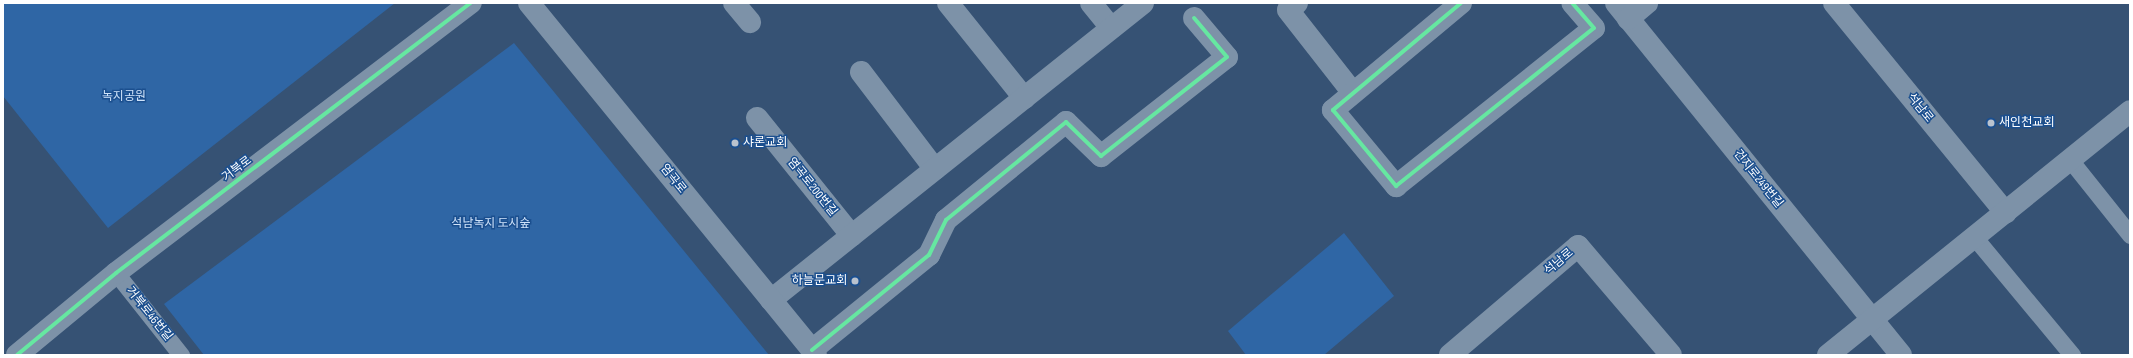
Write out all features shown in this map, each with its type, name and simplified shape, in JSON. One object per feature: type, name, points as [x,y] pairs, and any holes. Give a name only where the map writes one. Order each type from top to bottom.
[{"type":"street","name":"거북로","points":[[17,355],[116,273],[472,3]]},
{"type":"street","name":"염곡로","points":[[529,3],[814,352]]},
{"type":"street","points":[[734,3],[750,22]]},
{"type":"street","points":[[948,3],[1024,98]]},
{"type":"street","points":[[1091,3],[1111,28]]},
{"type":"street","points":[[771,300],[1143,3]]},
{"type":"street","points":[[1297,3],[1288,10],[1353,93]]},
{"type":"street","points":[[1461,3],[1333,110],[1396,186],[1594,28],[1572,3]]},
{"type":"street","points":[[1622,11],[1648,3]]},
{"type":"street","name":"석남로","points":[[1834,3],[2006,213]]},
{"type":"street","name":"건지로249번길","points":[[1622,11],[1901,355]]},
{"type":"street","points":[[814,352],[929,255],[946,220],[1066,122],[1101,156],[1227,57],[1194,18]]},
{"type":"street","points":[[861,72],[935,169]]},
{"type":"street","points":[[1828,355],[2071,161],[2130,111]]},
{"type":"street","name":"염곡로200번길","points":[[757,118],[852,236]]},
{"type":"street","name":"석남로","points":[[1450,355],[1578,246],[1671,355]]},
{"type":"lane","points":[[2071,161],[2130,235]]},
{"type":"lane","points":[[1975,238],[2072,355]]},
{"type":"lane","name":"거북로46번길","points":[[116,273],[181,355]]},
{"type":"green space","name":"녹지공원","points":[[3,3],[395,3],[108,228],[3,96]]},
{"type":"green space","name":"석남녹지 도시숲","points":[[514,43],[769,355],[204,355],[164,304]]},
{"type":"green space","points":[[1344,233],[1394,296],[1324,355],[1246,355],[1228,331]]},
{"type":"cycle path","points":[[17,355],[116,273],[471,3]]},
{"type":"cycle path","points":[[1461,3],[1333,110],[1396,186],[1594,28],[1572,3]]},
{"type":"cycle path","points":[[812,350],[929,255],[946,220],[1066,122],[1101,156],[1227,57],[1194,18]]},
{"type":"place","name":"새인천교회","points":[[1991,123]]},
{"type":"place","name":"샤론교회","points":[[735,143]]},
{"type":"place","name":"하늘문교회","points":[[855,281]]}]
